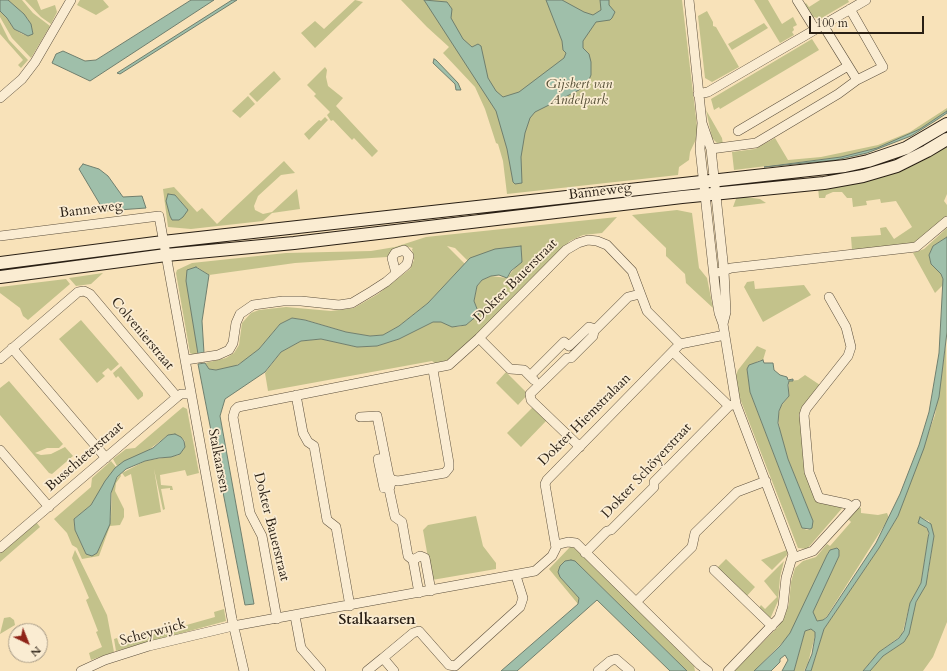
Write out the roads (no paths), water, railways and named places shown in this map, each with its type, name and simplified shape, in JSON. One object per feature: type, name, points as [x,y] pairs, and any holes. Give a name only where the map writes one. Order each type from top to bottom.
[{"type":"main road","name":"Banneweg","points":[[0,263],[163,242],[831,168],[868,161],[906,148],[947,124]]},
{"type":"main road","name":"Banneweg","points":[[0,277],[166,256],[710,195],[824,184],[863,176],[897,166],[947,139]]},
{"type":"main road","name":"Banneweg","points":[[248,247],[270,239],[302,235],[309,232],[313,226]]},
{"type":"street","points":[[0,98],[22,79],[35,62],[71,0]]},
{"type":"street","points":[[689,0],[702,124],[700,149],[709,182]]},
{"type":"street","points":[[797,0],[819,27],[857,80]]},
{"type":"street","points":[[698,94],[708,92],[866,0]]},
{"type":"street","points":[[711,149],[751,144],[844,91],[857,80],[883,67],[850,10]]},
{"type":"street","points":[[738,131],[848,66]]},
{"type":"street","points":[[702,124],[711,149],[709,182],[714,274],[719,313],[725,335],[732,405],[766,480],[793,550],[793,558],[786,578],[783,606],[779,618],[728,671]]},
{"type":"street","points":[[710,195],[724,271],[726,312],[723,324]]},
{"type":"street","name":"Banneweg","points":[[0,236],[159,216],[166,256]]},
{"type":"street","points":[[714,274],[731,268],[918,247],[947,222]]},
{"type":"street","name":"Dokter Bauerstraat","points":[[277,619],[262,536],[250,513],[233,417],[235,410],[242,405],[433,370],[449,365],[479,338],[566,250],[583,241],[597,241],[607,245],[634,273],[647,311],[680,344]]},
{"type":"street","name":"Stalkaarsen","points":[[166,256],[233,626],[244,671]]},
{"type":"street","points":[[186,360],[223,354],[229,350],[233,343],[236,323],[240,314],[253,305],[268,302],[295,300],[332,305],[345,304],[372,291],[396,273]]},
{"type":"street","name":"Colvenierstraat","points":[[12,348],[78,292],[84,291],[90,294],[177,397]]},
{"type":"street","points":[[580,446],[530,399],[530,394],[567,358],[572,358],[593,336],[596,329],[628,297],[640,294]]},
{"type":"street","points":[[793,558],[812,551],[854,505],[819,498],[809,472],[804,415],[806,409],[848,356],[851,347],[846,328],[829,297]]},
{"type":"street","points":[[530,376],[564,342],[569,346],[589,327],[596,329]]},
{"type":"street","points":[[680,344],[725,335]]},
{"type":"street","name":"Dokter Bauerstraat","points":[[479,338],[510,369],[524,370],[540,385]]},
{"type":"street","name":"Dokter Hiemstralaan","points":[[556,546],[546,481],[680,344]]},
{"type":"street","points":[[0,359],[12,348],[106,458]]},
{"type":"street","points":[[673,352],[732,405]]},
{"type":"street","points":[[391,484],[398,481],[442,474],[447,472],[449,468],[433,370]]},
{"type":"street","name":"Busschieterstraat","points":[[0,548],[177,397],[181,394],[191,394]]},
{"type":"street","points":[[296,395],[303,433],[308,442],[314,446],[327,520],[336,527],[350,606]]},
{"type":"street","name":"Dokter Schöyerstraat","points":[[585,553],[607,531],[611,530],[654,487],[654,482],[732,405]]},
{"type":"street","points":[[360,417],[377,416],[391,484],[395,517],[402,522],[408,556],[413,560],[420,593]]},
{"type":"street","points":[[1,453],[49,507]]},
{"type":"street","points":[[636,602],[692,547],[695,533],[736,492],[766,480]]},
{"type":"street","points":[[233,626],[516,576],[532,572],[541,567],[554,554],[556,546],[573,542],[705,670]]},
{"type":"street","points":[[413,560],[420,556],[425,558],[432,591]]},
{"type":"street","points":[[714,570],[772,626]]},
{"type":"street","points":[[367,671],[413,633],[419,631],[449,665],[455,666],[522,605],[523,598],[516,576]]},
{"type":"street","points":[[295,616],[301,648],[321,671]]},
{"type":"street","name":"Scheywijck","points":[[80,671],[92,669],[150,646],[233,626]]},
{"type":"street","points":[[383,658],[394,671]]},
{"type":"street","points":[[598,671],[610,661],[616,659],[630,671]]},
{"type":"district","name":"Stalkaarsen","points":[[377,621]]},
{"type":"park label","name":"Gijsbert van Andelpark","points":[[579,94]]}]
